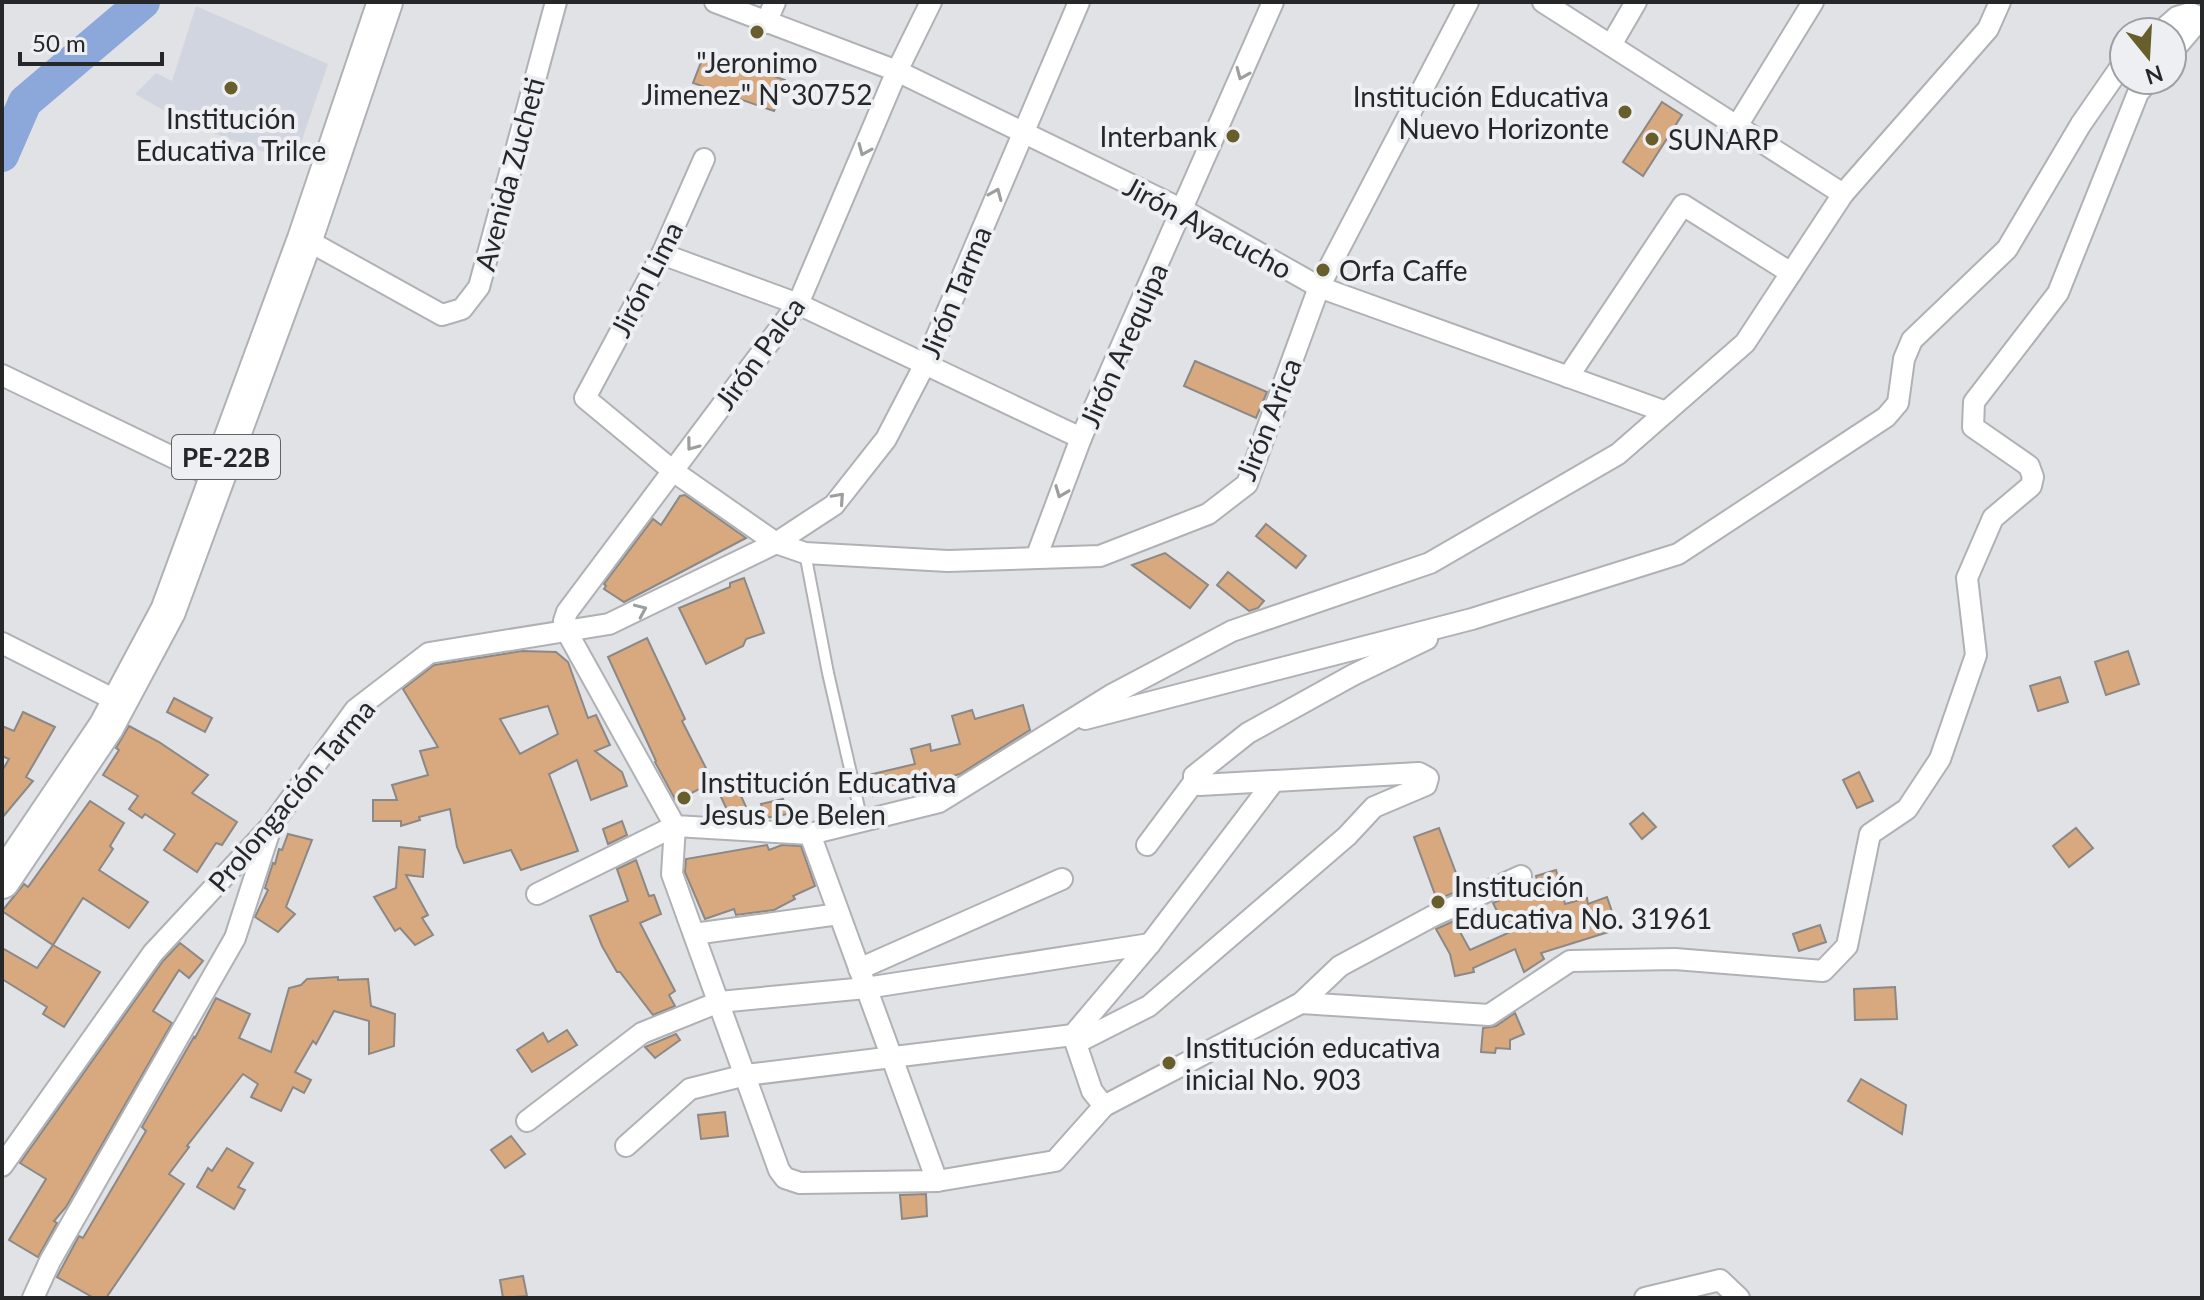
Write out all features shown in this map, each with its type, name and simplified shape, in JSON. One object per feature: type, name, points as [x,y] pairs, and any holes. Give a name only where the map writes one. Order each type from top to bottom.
[{"type":"highway","name":"PE-22B","points":[[2,881],[106,727],[168,611],[305,239],[385,2]]},
{"type":"street","name":"Avenida Zucheti","points":[[305,239],[442,315],[462,309],[479,287],[556,2]]},
{"type":"street","name":"Jirón Ayacucho","points":[[715,2],[897,71],[1183,210],[1319,287],[1666,412]]},
{"type":"street","points":[[766,23],[775,2]]},
{"type":"street","name":"Jirón Palca","points":[[567,632],[564,621],[567,612],[798,304],[897,71],[931,2]]},
{"type":"street","name":"Jirón Tarma","points":[[776,543],[834,505],[886,439],[925,364],[1079,2]]},
{"type":"street","name":"Jirón Arequipa","points":[[1036,558],[1081,438],[1273,2]]},
{"type":"street","name":"Jirón Arica","points":[[585,398],[673,471],[776,543],[805,553],[948,561],[1100,556],[1208,514],[1247,484],[1319,287],[1468,2]]},
{"type":"street","points":[[1543,2],[1843,194]]},
{"type":"street","points":[[1611,45],[1636,2]]},
{"type":"street","points":[[1737,126],[1813,2]]},
{"type":"street","points":[[537,894],[675,826],[810,834],[939,802],[1113,694],[1232,631],[1430,563],[1618,454],[1745,343],[1843,194],[1988,29],[2000,2]]},
{"type":"street","points":[[2180,16],[2190,13],[2197,16],[2188,33]]},
{"type":"street","points":[[1065,724],[1445,626],[1678,554],[1886,417],[1898,403],[1904,359],[1912,340],[2007,249],[2081,124],[2108,85]]},
{"type":"street","points":[[1301,1003],[1489,1015],[1570,961],[1675,959],[1823,971],[1847,946],[1870,834],[1907,809],[1940,759],[1976,655],[1967,578],[1993,518],[2031,486],[2033,477],[2029,466],[1973,427],[1974,402],[2058,293],[2137,96]]},
{"type":"street","name":"Jirón Lima","points":[[585,398],[662,254],[704,159]]},
{"type":"street","points":[[1568,377],[1683,205],[1791,273]]},
{"type":"street","points":[[662,254],[798,304],[1081,438]]},
{"type":"street","points":[[2,375],[218,479]]},
{"type":"street","name":"Prolongación Tarma","points":[[2,1166],[153,953],[271,826],[355,710],[429,653],[609,624],[776,543]]},
{"type":"street","points":[[1147,845],[1194,782],[1194,776],[1248,733],[1353,675],[1424,641],[1445,626]]},
{"type":"street","points":[[567,632],[675,826],[672,874],[779,1170],[785,1178],[800,1183],[937,1181],[1055,1161],[1104,1106],[1301,1003],[1340,966],[1433,916],[1521,876]]},
{"type":"street","points":[[2,643],[119,702]]},
{"type":"street","points":[[626,1146],[690,1089],[746,1075],[1075,1039],[1149,1006],[1347,836],[1374,807],[1426,785],[1428,778],[1419,773],[1200,785],[1194,782]]},
{"type":"street","points":[[1075,1039],[1274,781]]},
{"type":"street","points":[[33,1298],[58,1248],[235,938],[271,826]]},
{"type":"street","points":[[810,834],[937,1181]]},
{"type":"street","points":[[863,978],[1062,879]]},
{"type":"street","points":[[694,934],[839,914]]},
{"type":"street","points":[[527,1121],[642,1033],[719,1002],[863,978],[1150,944]]},
{"type":"street","points":[[1075,1039],[1092,1091],[1104,1106]]},
{"type":"street","points":[[1645,1298],[1720,1280],[1739,1298]]},
{"type":"lane","points":[[805,553],[828,673],[862,821]]},
{"type":"shaded area","name":"Institución Educativa Trilce","points":[[196,6],[328,64],[294,163],[186,123],[135,94],[156,73],[172,81]]},
{"type":"building","points":[[705,52],[785,80],[774,111],[693,83]]},
{"type":"building","name":"SUNARP","points":[[1662,102],[1682,115],[1643,176],[1623,162]]},
{"type":"building","points":[[1195,361],[1267,392],[1256,418],[1184,386]]},
{"type":"building","points":[[685,495],[746,538],[624,602],[604,589],[604,584],[653,519],[661,525],[680,496]]},
{"type":"building","points":[[1266,524],[1306,556],[1296,568],[1256,536]]},
{"type":"building","points":[[1165,553],[1208,585],[1190,608],[1132,565]]},
{"type":"building","points":[[1228,572],[1264,601],[1258,608],[1249,611],[1217,585]]},
{"type":"building","points":[[744,578],[764,633],[746,639],[743,646],[706,664],[679,608]]},
{"type":"building","points":[[647,638],[685,719],[682,721],[713,782],[676,801],[608,657]]},
{"type":"building","points":[[522,651],[556,652],[568,662],[588,718],[596,715],[610,745],[595,751],[622,772],[627,786],[591,800],[577,760],[549,774],[578,851],[521,870],[511,850],[464,863],[457,847],[450,809],[419,817],[420,820],[401,826],[401,821],[373,821],[373,800],[397,800],[392,785],[428,775],[420,751],[438,747],[403,689],[434,665]],"holes":[[[548,706],[558,734],[520,754],[500,719]]]},
{"type":"building","points":[[2128,651],[2139,684],[2106,695],[2095,662]]},
{"type":"building","points":[[2060,677],[2068,702],[2038,711],[2030,686]]},
{"type":"building","points":[[174,698],[212,718],[205,732],[167,712]]},
{"type":"building","points":[[1023,705],[1030,730],[960,774],[873,796],[871,791],[864,793],[860,777],[915,764],[911,749],[930,744],[931,751],[960,744],[952,716],[972,710],[975,719]]},
{"type":"building","points":[[23,712],[55,727],[26,777],[33,781],[2,818],[2,771],[9,759],[2,756],[2,726],[14,731]]},
{"type":"building","points":[[129,726],[208,775],[192,793],[237,822],[222,845],[216,843],[197,872],[164,850],[175,834],[145,814],[142,818],[129,809],[138,796],[103,775],[119,750],[116,748]]},
{"type":"building","points":[[1859,772],[1873,801],[1857,808],[1843,780]]},
{"type":"building","points":[[737,787],[751,818],[730,816],[720,795]]},
{"type":"building","points":[[783,799],[788,814],[765,818],[761,804]]},
{"type":"building","points":[[90,801],[124,823],[110,846],[113,849],[99,870],[148,902],[129,928],[83,898],[53,945],[2,911],[24,884],[28,887]]},
{"type":"building","points":[[1643,813],[1656,827],[1642,839],[1630,824]]},
{"type":"building","points":[[622,821],[627,835],[608,844],[603,829]]},
{"type":"building","points":[[1439,828],[1462,889],[1437,900],[1414,837]]},
{"type":"building","points":[[2076,828],[2093,848],[2069,867],[2053,846]]},
{"type":"building","points":[[288,834],[312,840],[286,907],[295,914],[278,932],[255,917],[268,890],[265,888],[273,863]]},
{"type":"building","points":[[767,845],[769,850],[782,845],[801,846],[815,886],[793,896],[795,899],[774,910],[736,915],[734,909],[705,919],[685,872],[686,859]]},
{"type":"building","points":[[399,847],[425,850],[423,877],[406,875],[428,915],[422,918],[433,935],[415,945],[400,928],[395,931],[374,897],[396,888]]},
{"type":"building","points":[[636,860],[649,896],[654,895],[661,914],[640,923],[675,991],[669,995],[675,1006],[653,1015],[617,972],[590,916],[628,901],[617,869]]},
{"type":"building","points":[[1556,870],[1565,904],[1587,898],[1588,904],[1607,897],[1618,929],[1541,953],[1544,959],[1524,972],[1515,949],[1473,968],[1474,972],[1455,976],[1450,954],[1436,929],[1454,921],[1470,950],[1508,933],[1493,903],[1538,884],[1536,876]]},
{"type":"building","points":[[1820,925],[1826,942],[1799,951],[1793,934]]},
{"type":"building","points":[[180,943],[203,961],[189,978],[179,970],[153,1011],[172,1023],[66,1207],[54,1221],[57,1223],[38,1257],[9,1240],[46,1179],[20,1163],[163,961]]},
{"type":"building","points":[[53,945],[100,972],[64,1027],[43,1014],[47,1007],[2,979],[2,948],[37,968]]},
{"type":"building","points":[[338,977],[338,980],[368,979],[371,1006],[395,1014],[394,1046],[369,1054],[369,1021],[334,1011],[316,1044],[313,1041],[295,1072],[311,1080],[304,1093],[293,1087],[281,1111],[251,1097],[258,1084],[243,1074],[169,1174],[184,1184],[106,1298],[94,1298],[57,1277],[79,1236],[83,1238],[146,1131],[142,1127],[216,998],[250,1014],[239,1038],[271,1052],[289,988],[301,985],[307,979]]},
{"type":"building","points":[[1895,987],[1897,1019],[1855,1020],[1854,989]]},
{"type":"building","points":[[1515,1013],[1524,1034],[1510,1040],[1510,1049],[1496,1048],[1495,1053],[1481,1052],[1483,1028],[1496,1026]]},
{"type":"building","points":[[567,1030],[577,1045],[532,1072],[517,1050],[543,1033],[548,1042]]},
{"type":"building","points":[[676,1034],[680,1040],[655,1058],[645,1047]]},
{"type":"building","points":[[1861,1079],[1906,1105],[1902,1134],[1848,1101]]},
{"type":"building","points":[[725,1112],[728,1136],[701,1139],[698,1115]]},
{"type":"building","points":[[511,1136],[525,1154],[505,1168],[491,1150]]},
{"type":"building","points":[[227,1148],[253,1163],[238,1187],[245,1190],[234,1209],[197,1187],[208,1168],[212,1171]]},
{"type":"building","points":[[926,1194],[927,1216],[902,1219],[900,1195]]},
{"type":"building","points":[[523,1276],[527,1296],[503,1298],[500,1280]]},
{"type":"waterway","points":[[2,155],[25,102],[143,2]]},
{"type":"place","name":"\"Jeronimo Jimenez\" N°30752","points":[[757,32]]},
{"type":"place","name":"Institución Educativa Trilce","points":[[231,88]]},
{"type":"place","name":"Institución Educativa Nuevo Horizonte","points":[[1625,112]]},
{"type":"place","name":"Interbank","points":[[1233,136]]},
{"type":"place","name":"SUNARP","points":[[1652,139]]},
{"type":"place","name":"Orfa Caffe","points":[[1323,270]]},
{"type":"place","name":"Institución Educativa Jesus De Belen","points":[[684,798]]},
{"type":"place","name":"Institución Educativa No. 31961","points":[[1438,902]]},
{"type":"place","name":"Institución educativa inicial No. 903","points":[[1169,1063]]}]
